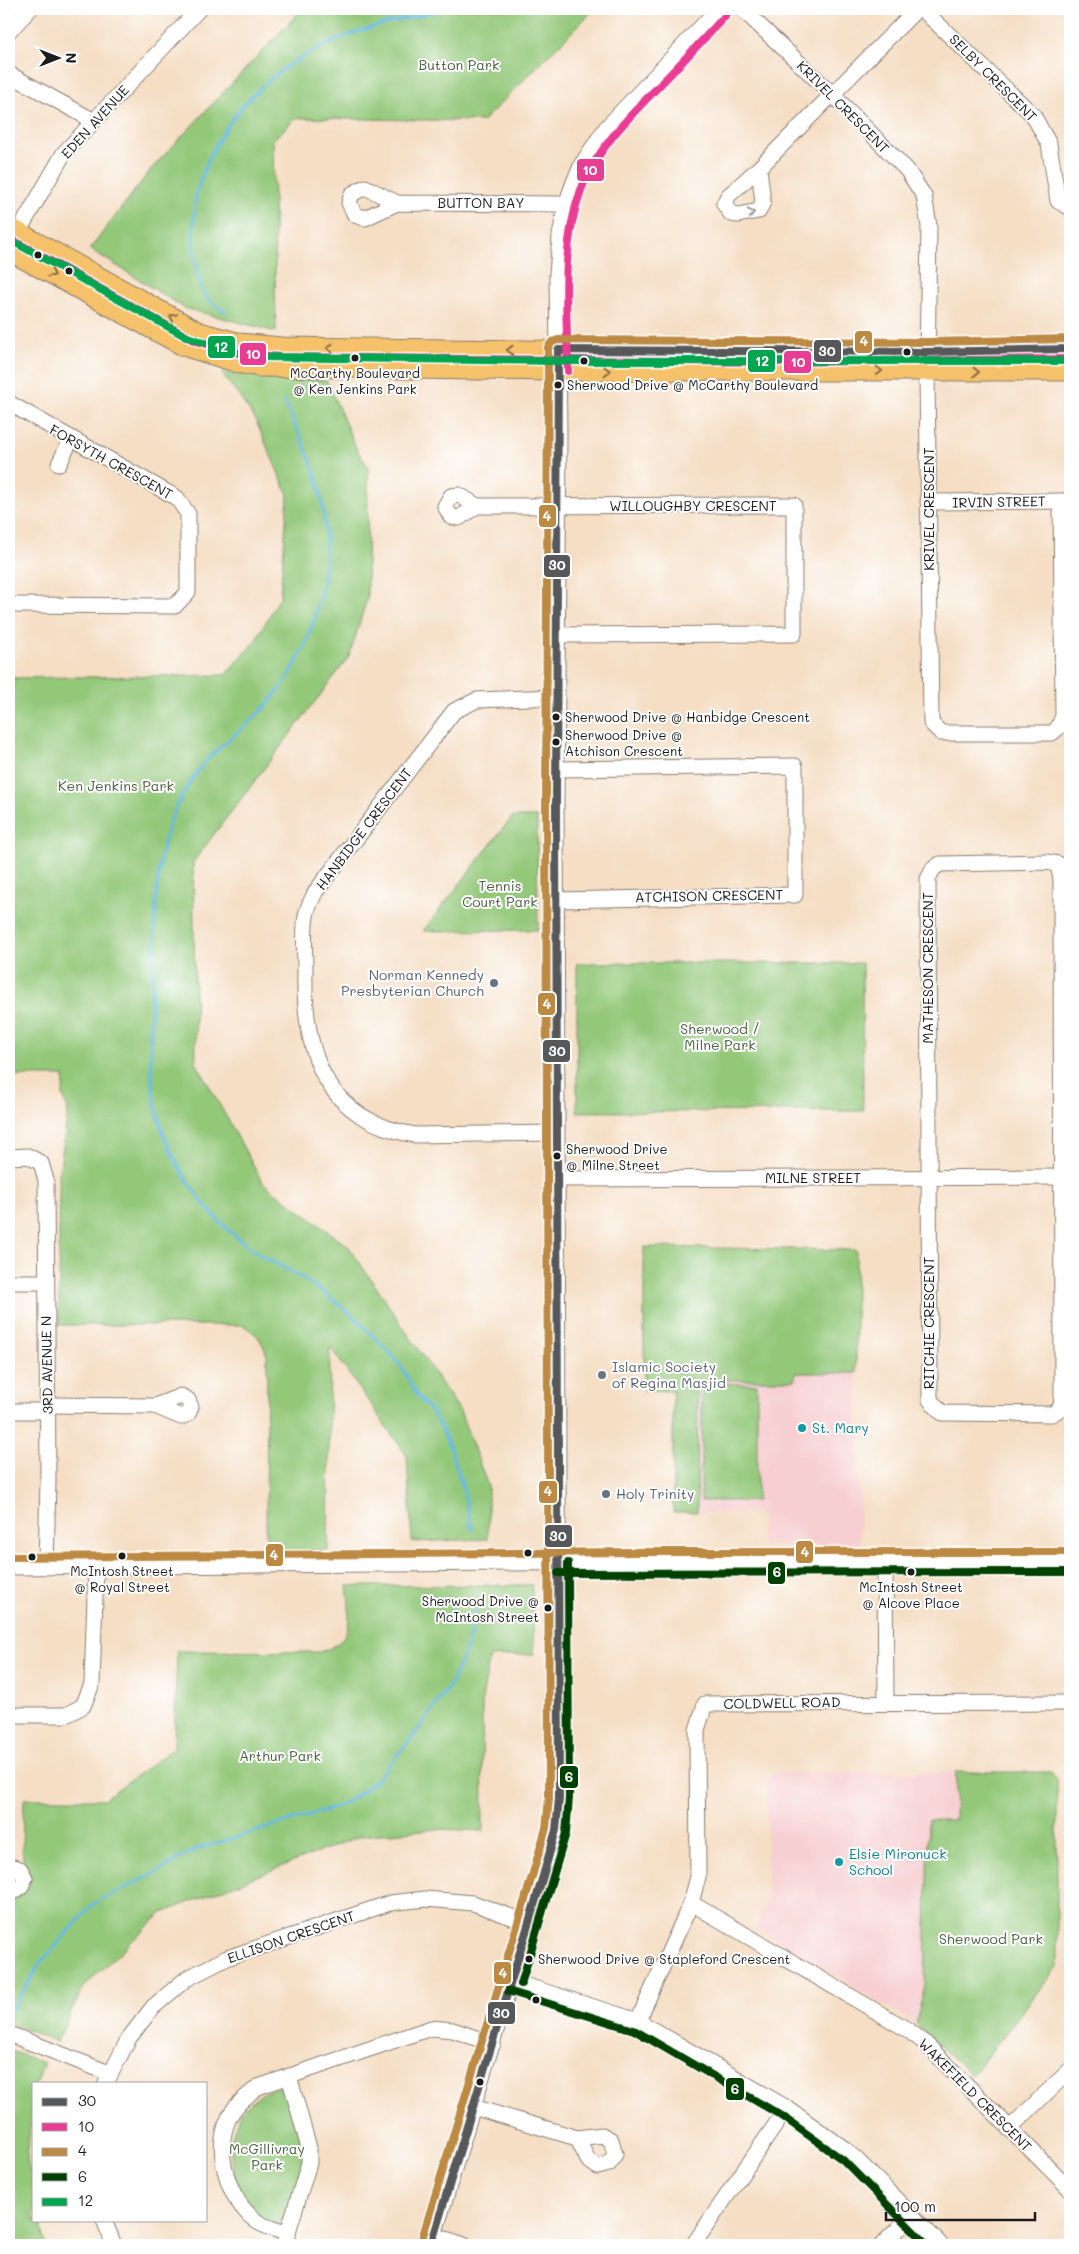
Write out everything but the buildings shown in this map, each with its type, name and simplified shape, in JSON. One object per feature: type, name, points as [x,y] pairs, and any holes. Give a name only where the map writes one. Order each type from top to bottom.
[{"type":"main road","points":[[11,240],[199,332],[240,343],[281,347],[558,350],[927,352],[1070,349]]},
{"type":"main road","points":[[11,240],[183,346],[260,368],[558,371],[1070,371]]},
{"type":"street","points":[[9,31],[30,9]]},
{"type":"street","name":"EDEN AVENUE","points":[[11,240],[64,154],[199,9]]},
{"type":"street","points":[[464,2245],[432,2240],[493,2044],[556,1830],[559,1798],[556,1133],[557,275],[560,236],[566,204],[582,164],[606,128],[718,9]]},
{"type":"street","name":"KRIVEL CRESCENT","points":[[742,9],[832,94],[907,170],[924,196],[929,226],[927,372],[930,723],[942,733],[1052,733],[1058,728],[1063,716],[1066,501]]},
{"type":"street","points":[[760,168],[918,9]]},
{"type":"street","name":"SELBY CRESCENT","points":[[922,9],[1033,115],[1048,144],[1058,200],[1070,208]]},
{"type":"street","points":[[9,74],[94,121]]},
{"type":"street","name":"BUTTON BAY","points":[[397,203],[566,204]]},
{"type":"street","name":"FORSYTH CRESCENT","points":[[9,403],[177,498],[188,514],[188,592],[175,606],[9,605]]},
{"type":"street","points":[[59,464],[72,439]]},
{"type":"street","name":"IRVIN STREET","points":[[928,502],[1066,501]]},
{"type":"street","name":"WILLOUGHBY CRESCENT","points":[[557,506],[794,505],[794,634],[557,636]]},
{"type":"street","points":[[476,506],[557,506]]},
{"type":"street","name":"HANBIDGE CRESCENT","points":[[556,1133],[415,1135],[395,1132],[373,1123],[339,1098],[321,1070],[313,1053],[304,997],[306,916],[316,892],[454,711],[477,700],[557,697]]},
{"type":"street","name":"ATCHISON CRESCENT","points":[[557,769],[795,766],[795,894],[557,900]]},
{"type":"street","name":"MATHESON CRESCENT","points":[[928,1178],[928,879],[933,869],[940,864],[1046,862],[1058,864],[1061,880],[1066,1177]]},
{"type":"street","name":"3RD AVENUE N","points":[[9,1157],[28,1156],[41,1163],[46,1180],[48,1408],[46,1567]]},
{"type":"street","name":"MILNE STREET","points":[[556,1179],[1066,1177]]},
{"type":"street","name":"RITCHIE CRESCENT","points":[[928,1178],[930,1400],[942,1413],[1052,1414],[1061,1408],[1062,1394],[1066,1177]]},
{"type":"street","points":[[9,1282],[46,1282]]},
{"type":"street","points":[[9,1410],[154,1406]]},
{"type":"street","points":[[885,1562],[886,1702]]},
{"type":"street","points":[[9,1567],[1070,1562]]},
{"type":"street","points":[[9,1715],[66,1715],[83,1706],[92,1684],[96,1567]]},
{"type":"street","name":"COLDWELL ROAD","points":[[638,2021],[692,1903],[698,1877],[697,1730],[705,1704],[1070,1702]]},
{"type":"street","points":[[9,1866],[20,1869],[25,1878],[21,1887],[13,1892],[9,1891]]},
{"type":"street","name":"ELLISON CRESCENT","points":[[107,2078],[129,2038],[153,2007],[186,1979],[227,1958],[390,1903],[425,1900],[473,1903],[528,1923]]},
{"type":"street","name":"WAKEFIELD CRESCENT","points":[[692,1903],[925,2043],[1070,2189]]},
{"type":"street","points":[[512,1981],[638,2021],[787,2108],[849,2152],[941,2245]]},
{"type":"street","points":[[289,2076],[309,2148],[309,2162],[286,2239],[257,2222],[243,2207],[232,2190],[223,2165],[222,2144],[228,2121],[239,2102],[258,2087],[289,2076],[431,2028],[453,2030],[493,2044]]},
{"type":"street","points":[[9,2034],[107,2078]]},
{"type":"street","points":[[1010,2129],[1070,2070]]},
{"type":"street","points":[[473,2107],[577,2138]]},
{"type":"street","points":[[693,2245],[787,2108]]},
{"type":"street","points":[[882,2245],[911,2216]]},
{"type":"street","points":[[105,2222],[114,2245]]},
{"type":"shaded area","points":[[856,1373],[860,1545],[761,1545],[760,1512],[697,1512],[698,1374]]},
{"type":"shaded area","points":[[956,1772],[955,1821],[928,1820],[925,1985],[916,2024],[755,1927],[767,1899],[767,1780],[774,1773]]},
{"type":"green space","name":"Button Park","points":[[302,9],[595,9],[483,121],[296,118],[273,140],[276,332],[184,308],[90,249],[152,168]]},
{"type":"green space","name":"Ken Jenkins Park","points":[[222,373],[327,381],[357,450],[368,467],[367,599],[349,657],[193,862],[196,1062],[263,1183],[349,1247],[460,1411],[488,1486],[488,1539],[412,1542],[407,1456],[330,1347],[328,1550],[266,1551],[267,1356],[261,1341],[255,1334],[242,1325],[59,1325],[59,1175],[68,1111],[63,1095],[64,1076],[9,1076],[9,678],[225,675],[255,641],[280,597],[288,495],[255,419]]},
{"type":"green space","name":"Tennis Court Park","points":[[512,817],[537,817],[538,930],[423,931]]},
{"type":"green space","name":"Sherwood / Milne Park","points":[[577,963],[862,963],[863,1111],[577,1112]]},
{"type":"green space","points":[[644,1247],[856,1250],[856,1373],[795,1373],[795,1380],[698,1380],[697,1512],[673,1512],[673,1391],[644,1390]]},
{"type":"green space","points":[[702,1383],[757,1384],[757,1501],[701,1501]]},
{"type":"green space","name":"Arthur Park","points":[[532,1585],[534,1654],[490,1657],[482,1699],[483,1831],[435,1829],[360,1836],[162,1913],[83,1987],[57,2042],[9,2023],[9,1900],[24,1894],[30,1882],[22,1849],[24,1799],[104,1799],[174,1748],[177,1651],[319,1652],[331,1648],[339,1642],[348,1627],[347,1586]]},
{"type":"green space","name":"Sherwood Park","points":[[956,1772],[1051,1772],[1057,1779],[1057,1967],[972,2076],[916,2024],[925,1985],[928,1820],[955,1820]]},
{"type":"green space","points":[[9,2050],[44,2063],[37,2082],[32,2082],[27,2160],[32,2182],[32,2222],[40,2222],[46,2245],[9,2245]]},
{"type":"green space","name":"McGillivray Park","points":[[280,2087],[289,2094],[303,2148],[304,2163],[287,2222],[280,2225],[262,2218],[253,2211],[242,2195],[235,2177],[231,2158],[232,2139],[237,2122],[247,2106],[261,2094]]},
{"type":"waterway","points":[[225,312],[209,300],[199,280],[194,248],[195,202],[207,164],[233,118],[269,80],[314,51],[339,39],[365,30],[445,9]]},
{"type":"waterway","points":[[284,400],[309,456],[320,492],[326,545],[324,573],[312,626],[302,652],[289,676],[266,706],[214,753],[194,776],[177,805],[164,841],[158,878],[150,1032],[152,1079],[156,1104],[162,1129],[172,1153],[198,1197],[215,1216],[253,1250],[304,1279],[337,1302],[380,1342],[402,1368],[416,1395],[435,1417],[442,1430],[454,1458],[472,1530]]},
{"type":"waterway","points":[[12,2010],[41,1962],[93,1904],[153,1874],[194,1850],[333,1808],[355,1797],[376,1780],[410,1740],[449,1687],[467,1648],[479,1599]]},
{"type":"transit line","name":"10","points":[[568,371],[567,257],[574,212],[587,175],[605,147],[626,121],[725,16]]},
{"type":"transit line","name":"10","points":[[9,238],[195,341],[238,353],[281,357],[774,362],[1070,359]]},
{"type":"transit line","name":"12","points":[[14,242],[187,337],[243,354],[260,357],[558,361],[1070,361]]},
{"type":"transit line","name":"4","points":[[421,2242],[546,1828],[549,1798],[546,806],[548,347],[552,342],[558,340],[927,342],[1070,339]]},
{"type":"transit line","name":"30","points":[[431,2245],[543,1876],[556,1830],[559,1798],[556,806],[558,350],[927,352],[1070,349]]},
{"type":"transit line","name":"4","points":[[9,1557],[639,1552],[1070,1552]]},
{"type":"transit line","name":"6","points":[[521,1984],[566,1833],[569,1798],[568,1563]]},
{"type":"transit line","name":"6","points":[[558,1573],[1070,1572]]},
{"type":"transit line","name":"6","points":[[508,1991],[634,2030],[782,2116],[843,2160],[927,2245]]},
{"type":"place","name":"McCarthy Boulevard @ Ken Jenkins Park","points":[[355,358]]},
{"type":"place","name":"Sherwood Drive @ McCarthy Boulevard","points":[[558,385]]},
{"type":"place","name":"Sherwood Drive @ Hanbidge Crescent","points":[[556,717]]},
{"type":"place","name":"Sherwood Drive @ Atchison Crescent","points":[[556,742]]},
{"type":"place","name":"Norman Kennedy Presbyterian Church","points":[[494,983]]},
{"type":"place","name":"Sherwood Drive @ Milne Street","points":[[557,1156]]},
{"type":"place","name":"Islamic Society of Regina Masjid","points":[[602,1375]]},
{"type":"place","name":"St. Mary","points":[[802,1428]]},
{"type":"place","name":"Holy Trinity","points":[[606,1494]]},
{"type":"place","name":"McIntosh Street @ Royal Street","points":[[122,1556]]},
{"type":"place","name":"McIntosh Street @ Alcove Place","points":[[911,1572]]},
{"type":"place","name":"Sherwood Drive @ McIntosh Street","points":[[548,1608]]},
{"type":"place","name":"Elsie Mironuck School","points":[[839,1862]]},
{"type":"place","name":"Sherwood Drive @ Stapleford Crescent","points":[[529,1959]]}]
